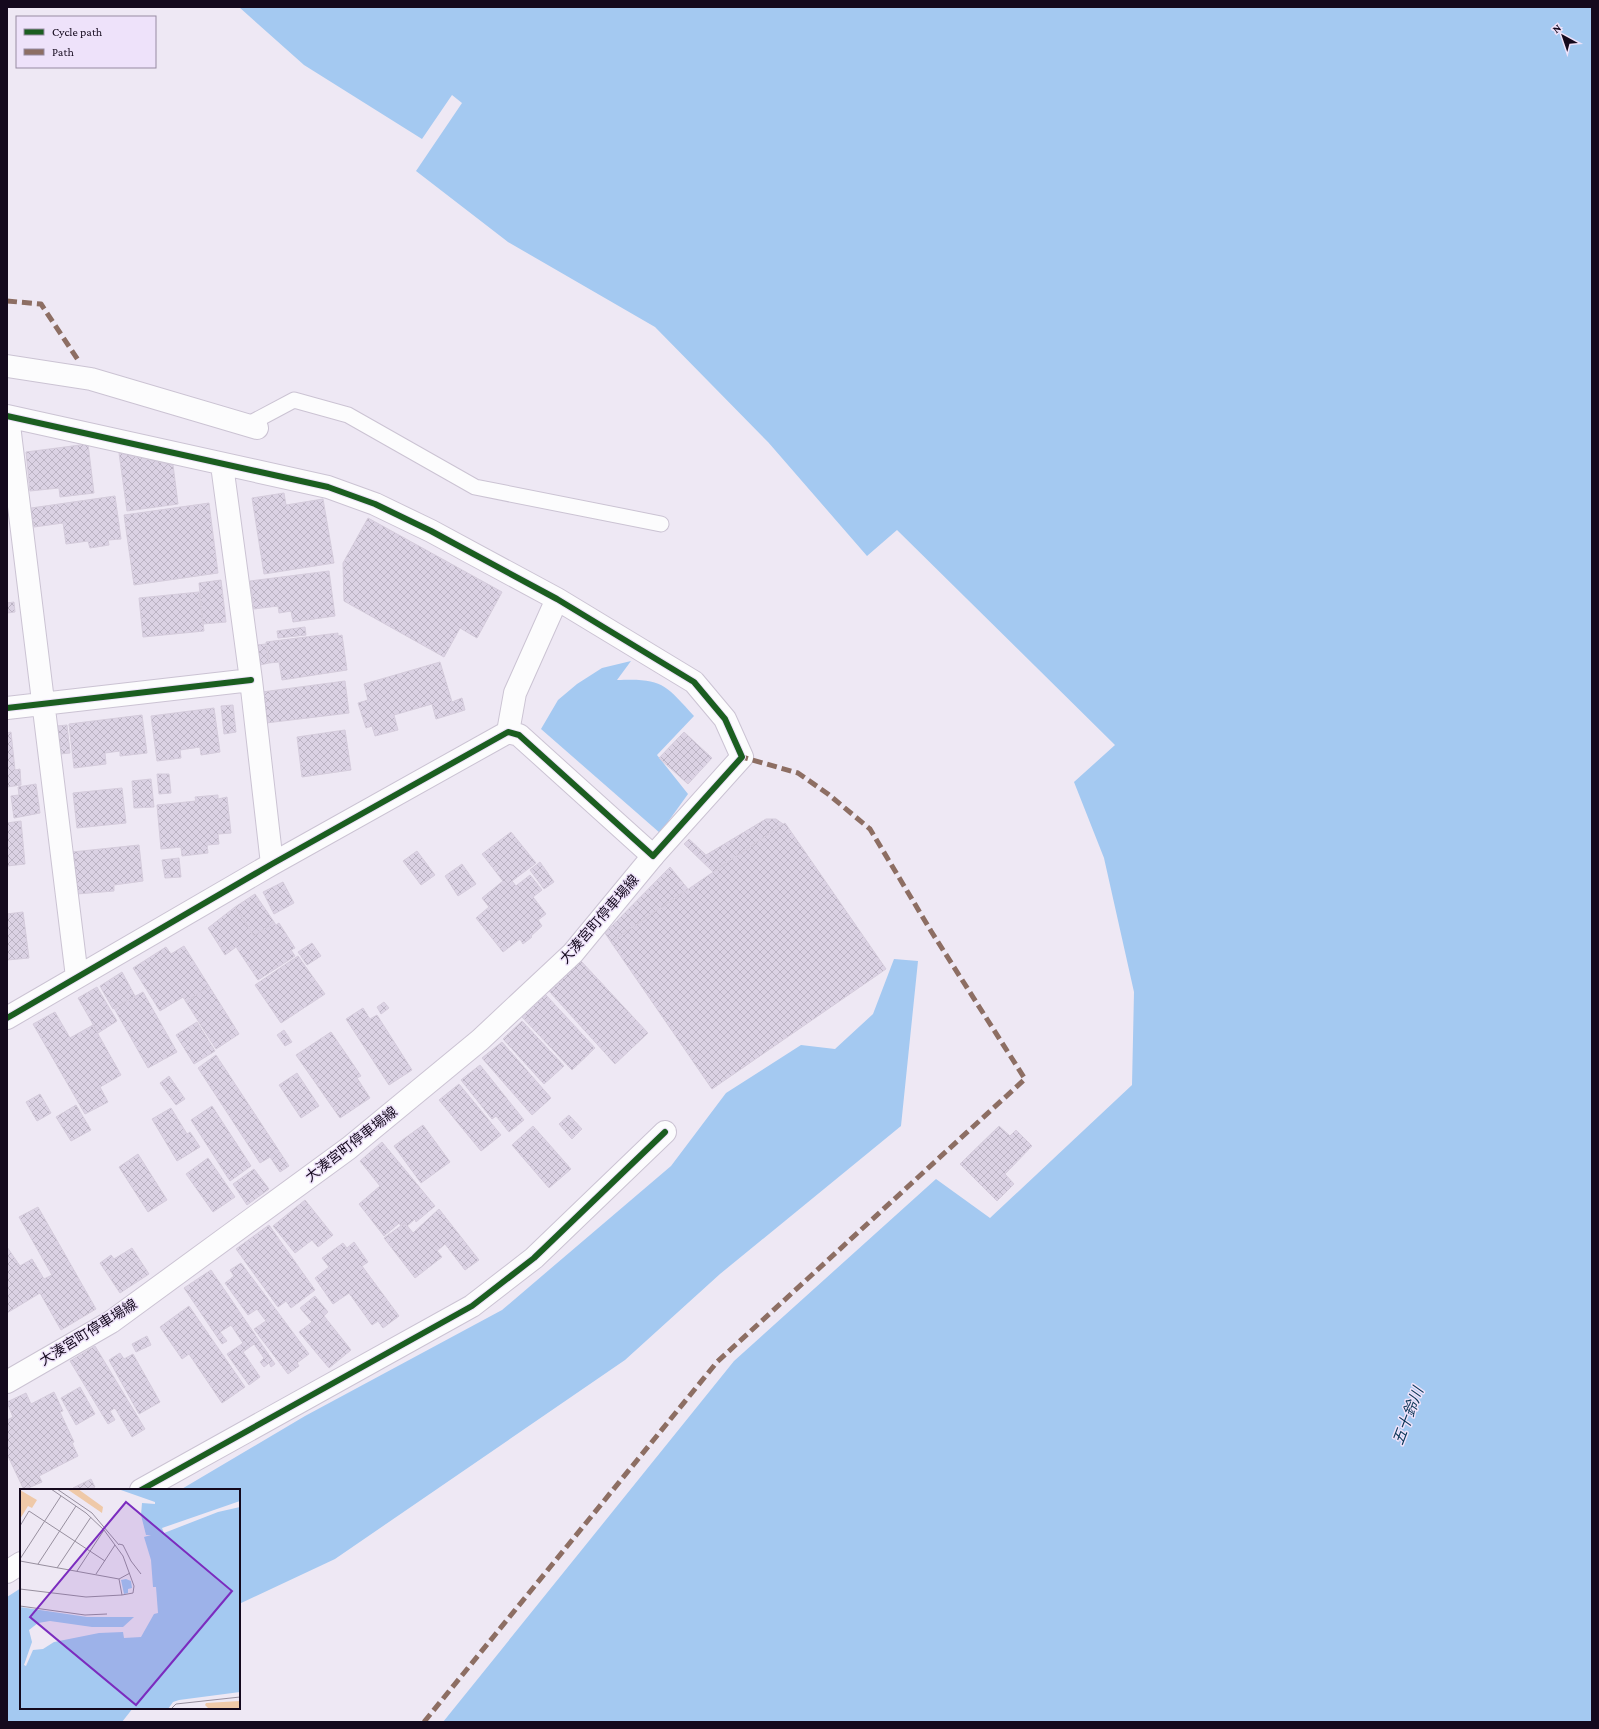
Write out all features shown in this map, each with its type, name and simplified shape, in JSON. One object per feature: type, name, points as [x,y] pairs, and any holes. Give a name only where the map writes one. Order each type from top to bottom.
[{"type":"street","points":[[7,366],[91,378],[252,426]]},
{"type":"street","points":[[77,977],[8,417],[328,487],[375,504],[431,531],[557,599],[515,693],[508,732]]},
{"type":"street","points":[[222,465],[251,680],[272,864]]},
{"type":"street","name":"大湊宮町停車場線","points":[[7,1382],[110,1322],[349,1148],[480,1040],[573,953],[653,856],[742,757],[725,720],[694,682],[557,599]]},
{"type":"street","points":[[7,708],[251,680]]},
{"type":"street","points":[[7,1018],[272,864],[508,732],[519,735],[653,856]]},
{"type":"street","points":[[143,1489],[472,1306],[534,1258],[665,1132]]},
{"type":"street","points":[[7,1572],[20,1564]]},
{"type":"lane","points":[[252,426],[294,400],[348,415],[475,487],[661,524]]},
{"type":"water","name":"五十鈴川","points":[[239,7],[1592,7],[1592,1722],[443,1722],[734,1361],[936,1179],[990,1218],[1132,1085],[1134,992],[1104,858],[1074,782],[1115,745],[897,530],[867,556],[768,442],[655,327],[508,242],[416,171],[462,103],[452,95],[422,139],[304,65]]},
{"type":"water","points":[[631,661],[617,680],[644,680],[662,685],[669,690],[694,716],[657,755],[688,794],[660,833],[541,729],[558,700],[577,684],[602,668]]},
{"type":"water","points":[[894,959],[918,961],[901,1126],[720,1274],[625,1360],[335,1559],[240,1604],[240,1489],[182,1489],[305,1416],[502,1310],[671,1166],[726,1093],[801,1045],[835,1049],[873,1014]]},
{"type":"water","points":[[20,1589],[20,1709],[132,1709],[122,1722],[7,1722],[7,1597]]},
{"type":"building","points":[[88,444],[94,493],[60,497],[59,488],[30,491],[26,452]]},
{"type":"building","points":[[119,453],[173,465],[178,504],[127,511]]},
{"type":"building","points":[[284,493],[286,505],[323,499],[334,563],[264,574],[252,498]]},
{"type":"building","points":[[115,496],[121,539],[108,540],[109,545],[90,548],[88,541],[66,544],[63,523],[34,527],[31,508]]},
{"type":"building","points":[[209,503],[218,573],[134,585],[124,515]]},
{"type":"building","points":[[368,518],[502,592],[477,638],[460,628],[444,657],[344,601],[343,563]]},
{"type":"building","points":[[329,571],[335,616],[293,622],[291,611],[279,613],[278,606],[254,609],[250,581]]},
{"type":"building","points":[[221,580],[226,622],[203,624],[199,583]]},
{"type":"building","points":[[199,592],[204,631],[143,637],[139,598]]},
{"type":"building","points":[[14,602],[15,612],[7,613],[7,603]]},
{"type":"building","points":[[305,627],[306,635],[278,638],[277,631]]},
{"type":"building","points":[[338,633],[338,636],[342,635],[347,670],[282,680],[279,662],[269,663],[266,642]]},
{"type":"building","points":[[266,644],[269,663],[260,665],[257,645]]},
{"type":"building","points":[[440,662],[452,702],[462,698],[465,710],[436,719],[432,704],[394,715],[398,730],[375,736],[372,726],[366,728],[358,703],[368,700],[364,684]]},
{"type":"building","points":[[345,681],[349,713],[266,723],[262,692]]},
{"type":"building","points":[[233,705],[236,732],[224,734],[221,706]]},
{"type":"building","points":[[214,708],[220,752],[201,755],[200,747],[180,750],[181,758],[157,761],[151,716]]},
{"type":"building","points":[[142,715],[147,753],[120,756],[120,751],[105,753],[106,764],[74,768],[69,724]]},
{"type":"building","points":[[67,725],[70,753],[60,754],[57,726]]},
{"type":"building","points":[[345,730],[351,770],[302,777],[297,737]]},
{"type":"building","points":[[11,732],[15,770],[20,769],[21,785],[7,787],[7,733]]},
{"type":"building","points":[[684,732],[712,758],[688,784],[659,758]]},
{"type":"building","points":[[157,774],[169,774],[171,793],[159,794]]},
{"type":"building","points":[[151,779],[154,807],[134,808],[132,781]]},
{"type":"building","points":[[36,784],[40,813],[14,818],[11,796],[19,795],[18,787]]},
{"type":"building","points":[[122,788],[126,823],[77,828],[73,793]]},
{"type":"building","points":[[218,795],[218,799],[227,797],[231,833],[218,834],[219,844],[207,845],[208,853],[182,856],[181,847],[161,849],[157,805],[196,801],[195,797]]},
{"type":"building","points":[[766,819],[776,819],[783,824],[713,872],[684,844],[689,839],[706,855]]},
{"type":"building","points":[[21,821],[25,864],[7,866],[7,823]]},
{"type":"building","points":[[785,823],[886,969],[712,1089],[611,942]]},
{"type":"building","points":[[511,832],[536,863],[512,881],[516,886],[530,875],[542,890],[533,897],[546,914],[538,920],[542,926],[531,936],[532,937],[523,944],[520,939],[503,952],[476,918],[489,907],[482,898],[503,881],[482,854]]},
{"type":"building","points":[[139,845],[143,881],[114,885],[114,891],[77,894],[72,852]]},
{"type":"building","points":[[417,851],[435,875],[421,885],[403,861]]},
{"type":"building","points":[[179,858],[181,877],[165,878],[162,860]]},
{"type":"building","points":[[540,862],[554,882],[544,889],[530,870]]},
{"type":"building","points":[[462,864],[476,884],[458,896],[445,876]]},
{"type":"building","points":[[670,867],[688,889],[611,942],[605,933]]},
{"type":"building","points":[[283,882],[294,903],[274,914],[263,892]]},
{"type":"building","points":[[255,894],[274,922],[254,936],[235,907]]},
{"type":"building","points":[[235,907],[254,936],[274,922],[276,925],[279,923],[295,948],[291,950],[295,956],[258,980],[236,947],[225,955],[208,928]]},
{"type":"building","points":[[23,912],[29,958],[7,960],[7,914]]},
{"type":"building","points":[[312,943],[321,956],[307,965],[298,952]]},
{"type":"building","points":[[184,946],[209,986],[186,1002],[183,997],[160,1011],[133,968],[166,947],[171,954]]},
{"type":"building","points":[[298,956],[325,994],[281,1023],[255,985]]},
{"type":"building","points":[[581,961],[648,1033],[615,1064],[549,991]]},
{"type":"building","points":[[122,972],[135,996],[113,1009],[100,986]]},
{"type":"building","points":[[209,986],[239,1034],[216,1049],[186,1002]]},
{"type":"building","points":[[97,987],[117,1021],[98,1033],[78,998]]},
{"type":"building","points":[[143,992],[177,1052],[148,1068],[114,1008]]},
{"type":"building","points":[[545,994],[595,1048],[572,1070],[521,1016]]},
{"type":"building","points":[[384,1002],[389,1008],[381,1014],[377,1007]]},
{"type":"building","points":[[363,1008],[370,1019],[377,1015],[412,1070],[389,1085],[346,1019]]},
{"type":"building","points":[[55,1012],[70,1038],[93,1025],[121,1075],[100,1087],[108,1102],[85,1114],[33,1024]]},
{"type":"building","points":[[522,1021],[564,1066],[544,1084],[503,1039]]},
{"type":"building","points":[[197,1022],[215,1051],[194,1064],[176,1035]]},
{"type":"building","points":[[284,1030],[292,1042],[285,1046],[277,1035]]},
{"type":"building","points":[[331,1032],[361,1076],[357,1078],[370,1098],[340,1118],[296,1055]]},
{"type":"building","points":[[502,1042],[551,1098],[532,1115],[482,1058]]},
{"type":"building","points":[[216,1055],[289,1166],[280,1172],[270,1157],[260,1163],[198,1068]]},
{"type":"building","points":[[480,1065],[524,1120],[509,1132],[496,1116],[492,1119],[461,1080]]},
{"type":"building","points":[[297,1073],[319,1106],[301,1118],[279,1085]]},
{"type":"building","points":[[169,1076],[185,1099],[176,1105],[160,1083]]},
{"type":"building","points":[[459,1084],[501,1135],[481,1151],[439,1100]]},
{"type":"building","points":[[40,1094],[51,1113],[37,1121],[26,1102]]},
{"type":"building","points":[[76,1105],[91,1130],[71,1141],[56,1117]]},
{"type":"building","points":[[212,1106],[251,1166],[230,1181],[191,1120]]},
{"type":"building","points":[[171,1108],[187,1134],[190,1132],[200,1147],[177,1161],[152,1119]]},
{"type":"building","points":[[569,1115],[582,1129],[572,1139],[559,1124]]},
{"type":"building","points":[[423,1125],[450,1162],[421,1183],[394,1146]]},
{"type":"building","points":[[533,1126],[571,1169],[549,1188],[512,1145]]},
{"type":"building","points":[[999,1126],[1010,1136],[1016,1130],[1032,1146],[1005,1174],[1014,1184],[997,1201],[960,1164]]},
{"type":"building","points":[[382,1142],[435,1206],[416,1222],[415,1219],[407,1226],[405,1223],[401,1226],[399,1223],[384,1236],[359,1204],[380,1186],[360,1161]]},
{"type":"building","points":[[138,1154],[167,1200],[148,1212],[119,1167]]},
{"type":"building","points":[[208,1158],[235,1197],[213,1212],[186,1174]]},
{"type":"building","points":[[254,1169],[269,1189],[247,1205],[233,1184]]},
{"type":"building","points":[[305,1200],[333,1235],[318,1247],[312,1240],[295,1253],[273,1226]]},
{"type":"building","points":[[38,1207],[96,1309],[61,1330],[40,1293],[7,1313],[7,1247],[20,1266],[32,1259],[44,1279],[52,1275],[19,1217]]},
{"type":"building","points":[[439,1209],[479,1260],[465,1270],[445,1244],[437,1251],[442,1257],[415,1278],[384,1238],[405,1223],[413,1233]]},
{"type":"building","points":[[269,1225],[315,1290],[291,1308],[286,1301],[278,1307],[236,1249]]},
{"type":"building","points":[[354,1242],[368,1262],[362,1266],[399,1316],[383,1328],[378,1321],[372,1325],[349,1293],[333,1304],[315,1278],[329,1267],[322,1258],[343,1243],[347,1248]]},
{"type":"building","points":[[132,1248],[149,1274],[120,1293],[100,1263],[111,1255],[114,1259]]},
{"type":"building","points":[[241,1263],[309,1354],[297,1363],[299,1366],[288,1374],[254,1329],[266,1321],[257,1309],[248,1315],[225,1283],[234,1276],[230,1270]]},
{"type":"building","points":[[211,1270],[275,1364],[271,1367],[269,1363],[264,1367],[260,1362],[264,1358],[254,1344],[243,1352],[260,1377],[249,1385],[227,1354],[243,1343],[231,1325],[220,1332],[227,1341],[222,1344],[184,1288]]},
{"type":"building","points":[[315,1296],[328,1312],[324,1316],[351,1350],[329,1368],[299,1332],[312,1322],[300,1308]]},
{"type":"building","points":[[189,1306],[245,1387],[222,1403],[189,1354],[182,1359],[160,1327]]},
{"type":"building","points":[[147,1336],[151,1345],[136,1352],[132,1344]]},
{"type":"building","points":[[95,1346],[145,1429],[132,1437],[115,1408],[110,1411],[115,1420],[108,1424],[70,1361]]},
{"type":"building","points":[[120,1353],[124,1359],[133,1354],[160,1402],[139,1414],[109,1360]]},
{"type":"building","points":[[80,1387],[95,1414],[76,1425],[61,1398]]},
{"type":"building","points":[[54,1392],[63,1411],[60,1412],[74,1442],[72,1443],[78,1456],[39,1476],[42,1482],[24,1489],[7,1454],[7,1420],[13,1417],[7,1402],[26,1393],[31,1404]]},
{"type":"building","points":[[91,1479],[95,1487],[91,1489],[73,1488]]},
{"type":"marked path","points":[[7,301],[41,304],[78,360]]},
{"type":"marked path","points":[[424,1722],[717,1362],[1025,1079],[931,931],[870,829],[828,794],[798,773],[742,757]]},
{"type":"cycle path","points":[[7,416],[328,487],[375,504],[431,531],[557,599],[694,682],[725,719],[742,757],[653,856],[519,735],[508,732],[272,864],[7,1018]]},
{"type":"cycle path","points":[[7,708],[251,680]]},
{"type":"cycle path","points":[[143,1489],[472,1306],[534,1258],[665,1132]]}]
